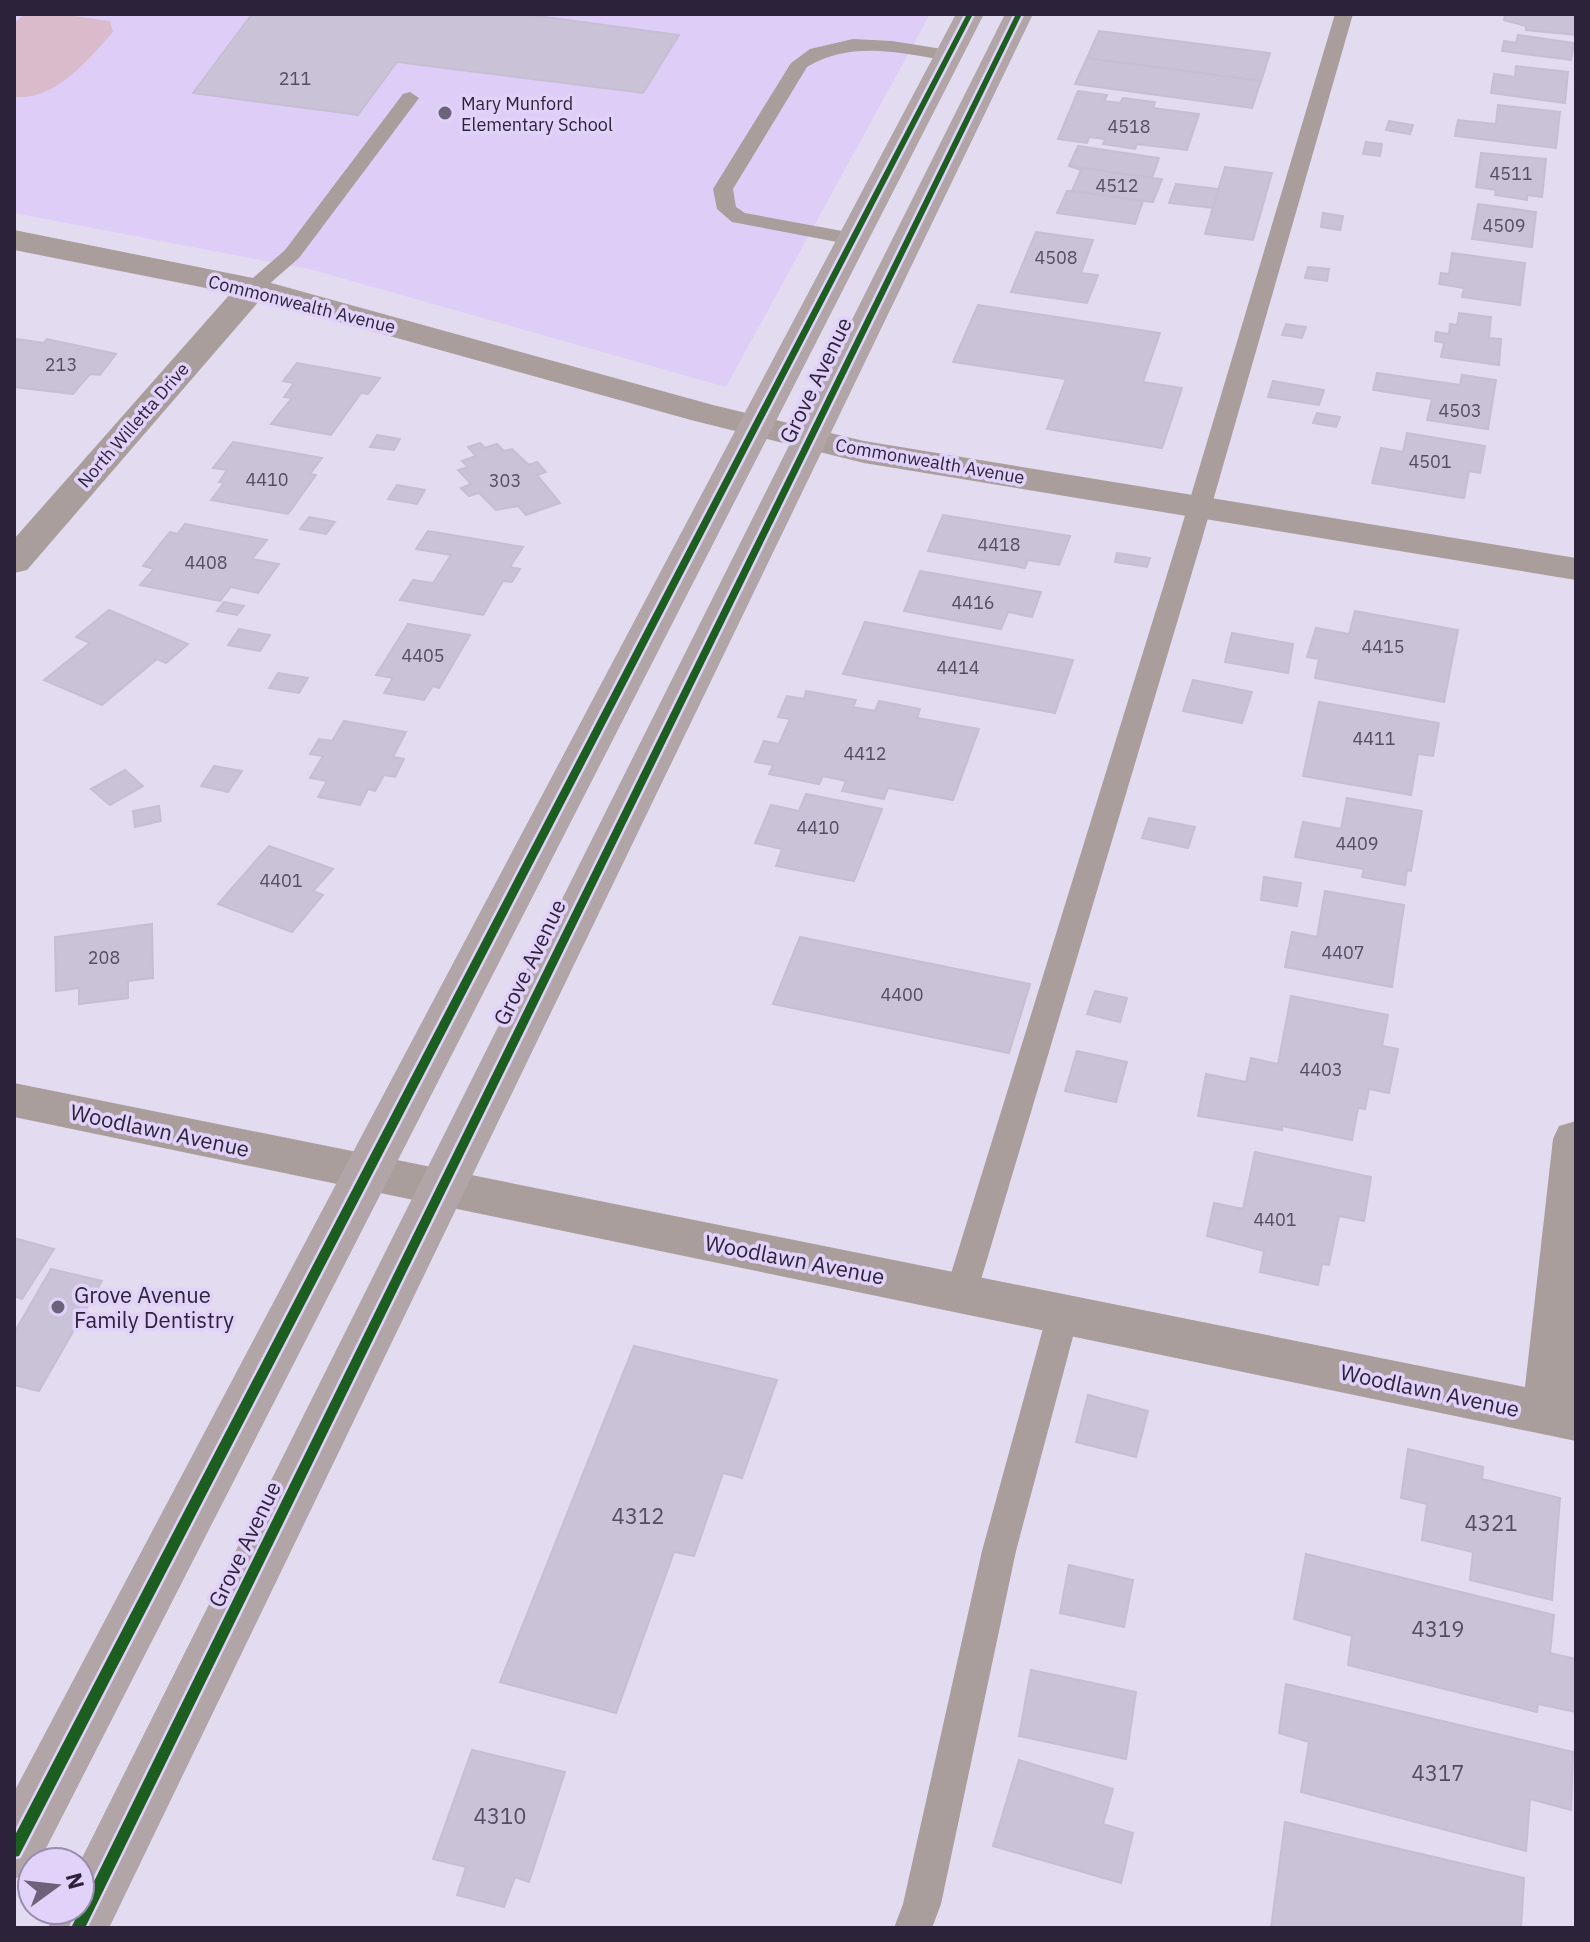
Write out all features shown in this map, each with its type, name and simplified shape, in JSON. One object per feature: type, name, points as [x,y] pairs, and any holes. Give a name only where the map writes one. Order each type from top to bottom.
[{"type":"street","name":"Grove Avenue","points":[[14,1851],[970,14]]},
{"type":"street","name":"Grove Avenue","points":[[78,1928],[1019,14]]},
{"type":"street","name":"Commonwealth Avenue","points":[[14,240],[253,288],[756,426],[864,452],[1576,569]]},
{"type":"street","name":"North Willetta Drive","points":[[14,562],[253,288]]},
{"type":"street","name":"Woodlawn Avenue","points":[[14,1100],[1562,1416]]},
{"type":"street","points":[[1562,1416],[1576,1139]]},
{"type":"lane","points":[[961,1293],[1344,14]]},
{"type":"lane","points":[[853,239],[739,218],[727,209],[723,189],[800,63],[811,55],[823,49],[863,45],[949,55]]},
{"type":"lane","points":[[253,288],[292,254],[410,98]]},
{"type":"lane","points":[[913,1928],[922,1904],[999,1551],[1063,1314]]},
{"type":"shaded area","name":"Mary Munford Elementary School","points":[[14,14],[930,14],[726,387],[313,270],[14,213]]},
{"type":"shaded area","points":[[25,14],[60,14],[110,21],[113,32],[81,66],[56,86],[29,97],[14,97],[14,23]]},
{"type":"building","points":[[252,14],[522,14],[679,35],[643,93],[397,62],[358,115],[193,93]]},
{"type":"building","points":[[1505,14],[1576,14],[1576,35],[1526,30],[1526,26],[1504,20]]},
{"type":"building","points":[[1099,31],[1270,53],[1261,81],[1087,58]]},
{"type":"building","points":[[1518,35],[1574,43],[1571,60],[1502,51],[1504,41],[1516,43]]},
{"type":"building","points":[[1087,58],[1261,81],[1252,108],[1075,84]]},
{"type":"building","points":[[1516,66],[1568,72],[1565,103],[1491,93],[1494,74],[1515,77]]},
{"type":"building","points":[[1078,91],[1107,95],[1104,101],[1120,103],[1123,98],[1155,102],[1153,108],[1199,114],[1187,150],[1137,144],[1135,149],[1103,144],[1105,139],[1089,137],[1087,143],[1058,139]]},
{"type":"building","points":[[1498,105],[1560,112],[1556,148],[1455,136],[1458,120],[1496,124]]},
{"type":"building","points":[[1389,121],[1413,125],[1410,134],[1386,130]]},
{"type":"building","points":[[1366,142],[1382,144],[1380,156],[1363,154]]},
{"type":"building","points":[[1078,146],[1159,158],[1152,178],[1069,166]]},
{"type":"building","points":[[1481,153],[1546,159],[1542,197],[1527,195],[1527,200],[1495,195],[1496,190],[1476,187]]},
{"type":"building","points":[[1069,166],[1162,179],[1153,202],[1143,201],[1072,191],[1081,170]]},
{"type":"building","points":[[1225,167],[1272,173],[1253,240],[1205,234]]},
{"type":"building","points":[[1176,184],[1219,189],[1213,208],[1169,203]]},
{"type":"building","points":[[1067,191],[1143,201],[1135,224],[1057,213]]},
{"type":"building","points":[[1478,204],[1536,212],[1532,247],[1472,239]]},
{"type":"building","points":[[1323,213],[1343,216],[1340,230],[1321,227]]},
{"type":"building","points":[[1036,232],[1093,240],[1081,273],[1098,275],[1087,303],[1011,292]]},
{"type":"building","points":[[1452,253],[1525,263],[1520,305],[1462,297],[1464,288],[1439,284],[1441,273],[1449,274]]},
{"type":"building","points":[[1308,267],[1329,269],[1327,281],[1305,278]]},
{"type":"building","points":[[978,305],[1160,333],[1143,382],[1182,388],[1162,448],[1047,429],[1066,379],[953,362]]},
{"type":"building","points":[[1459,313],[1491,317],[1489,338],[1501,339],[1499,365],[1441,357],[1444,343],[1435,341],[1436,332],[1449,334],[1450,324],[1457,325]]},
{"type":"building","points":[[1286,324],[1306,327],[1302,338],[1282,335]]},
{"type":"building","points":[[17,339],[44,343],[47,339],[116,354],[100,375],[90,374],[73,394],[14,387],[14,342]]},
{"type":"building","points":[[297,363],[380,378],[368,394],[361,393],[331,435],[271,424],[292,398],[284,397],[294,383],[283,381]]},
{"type":"building","points":[[1377,373],[1460,385],[1462,375],[1496,380],[1488,429],[1427,420],[1432,399],[1373,390]]},
{"type":"building","points":[[1273,381],[1324,390],[1319,405],[1268,397]]},
{"type":"building","points":[[1317,413],[1340,417],[1336,427],[1313,423]]},
{"type":"building","points":[[1407,433],[1485,446],[1480,473],[1469,471],[1464,498],[1372,483],[1381,448],[1403,452]]},
{"type":"building","points":[[377,435],[400,439],[394,450],[370,447]]},
{"type":"building","points":[[233,442],[322,458],[310,474],[316,475],[288,514],[211,500],[224,483],[219,482],[227,470],[213,468]]},
{"type":"building","points":[[480,443],[485,448],[497,444],[504,451],[512,449],[529,465],[537,462],[546,472],[537,475],[560,503],[526,515],[518,506],[496,510],[479,493],[469,496],[461,488],[471,484],[458,470],[468,467],[462,461],[476,456],[468,447]]},
{"type":"building","points":[[397,485],[425,490],[417,504],[388,499]]},
{"type":"building","points":[[943,515],[1070,536],[1059,565],[1028,560],[1025,568],[928,551]]},
{"type":"building","points":[[309,517],[335,522],[326,534],[300,529]]},
{"type":"building","points":[[185,524],[267,540],[252,559],[279,564],[258,593],[231,587],[220,601],[140,585],[154,569],[143,566],[170,532],[177,534]]},
{"type":"building","points":[[428,531],[523,547],[510,567],[520,569],[512,582],[503,581],[483,615],[400,600],[413,580],[433,583],[451,555],[416,549]]},
{"type":"building","points":[[1117,553],[1150,558],[1147,567],[1115,562]]},
{"type":"building","points":[[920,571],[1041,592],[1032,617],[1008,612],[1001,629],[904,611]]},
{"type":"building","points":[[224,602],[244,606],[237,615],[217,611]]},
{"type":"building","points":[[109,610],[188,644],[166,663],[157,659],[102,705],[44,680],[90,643],[76,637]]},
{"type":"building","points":[[1355,611],[1458,630],[1444,702],[1315,678],[1319,659],[1307,657],[1316,628],[1349,634]]},
{"type":"building","points":[[865,622],[1073,660],[1055,713],[843,674]]},
{"type":"building","points":[[408,624],[470,635],[439,688],[433,686],[424,700],[384,693],[393,678],[376,675]]},
{"type":"building","points":[[239,629],[270,635],[260,651],[228,645]]},
{"type":"building","points":[[1232,633],[1293,644],[1288,673],[1225,662]]},
{"type":"building","points":[[278,673],[308,678],[299,693],[269,688]]},
{"type":"building","points":[[1193,680],[1252,692],[1242,723],[1183,711]]},
{"type":"building","points":[[806,691],[856,700],[853,707],[875,711],[879,701],[920,709],[917,718],[979,729],[953,800],[888,788],[884,799],[842,791],[846,781],[823,776],[819,784],[769,774],[773,765],[755,762],[764,741],[779,744],[790,719],[778,717],[787,696],[804,699]]},
{"type":"building","points":[[1319,702],[1439,723],[1433,756],[1418,754],[1411,795],[1303,776]]},
{"type":"building","points":[[344,721],[406,732],[393,757],[404,759],[395,777],[384,775],[375,791],[368,789],[360,805],[318,797],[327,781],[310,778],[323,756],[310,754],[319,739],[332,741]]},
{"type":"building","points":[[214,766],[242,771],[228,792],[201,786]]},
{"type":"building","points":[[125,770],[143,786],[110,805],[91,789]]},
{"type":"building","points":[[806,794],[882,809],[854,881],[776,866],[782,849],[755,843],[771,805],[799,811]]},
{"type":"building","points":[[1347,798],[1422,811],[1411,871],[1407,870],[1405,885],[1362,877],[1364,869],[1295,857],[1303,822],[1341,829]]},
{"type":"building","points":[[159,806],[161,821],[135,827],[133,811]]},
{"type":"building","points":[[1149,818],[1195,827],[1188,848],[1142,838]]},
{"type":"building","points":[[269,846],[333,869],[313,891],[323,895],[292,932],[218,904]]},
{"type":"building","points":[[1264,877],[1301,883],[1297,906],[1261,900]]},
{"type":"building","points":[[1325,891],[1404,905],[1392,987],[1285,967],[1292,932],[1317,937]]},
{"type":"building","points":[[152,924],[153,978],[128,981],[128,998],[79,1004],[79,988],[56,991],[55,937]]},
{"type":"building","points":[[800,937],[1030,984],[1009,1053],[773,1004]]},
{"type":"building","points":[[1095,991],[1127,998],[1120,1022],[1087,1014]]},
{"type":"building","points":[[1291,996],[1388,1015],[1382,1046],[1398,1049],[1389,1093],[1369,1089],[1365,1109],[1358,1108],[1352,1140],[1282,1126],[1282,1130],[1198,1116],[1206,1074],[1246,1082],[1251,1058],[1278,1064]]},
{"type":"building","points":[[1077,1051],[1127,1062],[1116,1102],[1065,1091]]},
{"type":"building","points":[[1255,1152],[1371,1177],[1364,1221],[1339,1216],[1329,1265],[1322,1264],[1318,1285],[1260,1272],[1264,1251],[1207,1236],[1214,1203],[1243,1209]]},
{"type":"building","points":[[14,1238],[54,1249],[22,1299],[14,1296]]},
{"type":"building","name":"Grove Avenue Family Dentistry","points":[[51,1269],[102,1281],[39,1391],[14,1385],[14,1333]]},
{"type":"building","points":[[634,1346],[777,1380],[742,1478],[723,1473],[694,1556],[674,1552],[616,1713],[500,1682]]},
{"type":"building","points":[[1088,1395],[1148,1411],[1136,1457],[1076,1442]]},
{"type":"building","points":[[1408,1449],[1483,1467],[1482,1479],[1560,1498],[1552,1600],[1470,1580],[1473,1552],[1422,1540],[1427,1504],[1401,1498]]},
{"type":"building","points":[[1306,1554],[1554,1615],[1550,1653],[1576,1659],[1576,1712],[1538,1704],[1537,1712],[1348,1665],[1352,1636],[1294,1619]]},
{"type":"building","points":[[1069,1565],[1133,1580],[1124,1627],[1060,1613]]},
{"type":"building","points":[[1031,1670],[1136,1692],[1126,1759],[1019,1736]]},
{"type":"building","points":[[1286,1684],[1573,1752],[1571,1810],[1530,1799],[1526,1851],[1301,1792],[1309,1742],[1279,1733]]},
{"type":"building","points":[[472,1750],[565,1772],[529,1882],[515,1877],[504,1907],[457,1895],[466,1867],[433,1859]]},
{"type":"building","points":[[1019,1760],[1113,1789],[1103,1824],[1133,1833],[1121,1883],[993,1846]]},
{"type":"building","points":[[1285,1822],[1524,1878],[1521,1928],[1271,1928]]},
{"type":"cycle path","points":[[14,1851],[970,14]]},
{"type":"cycle path","points":[[78,1928],[1019,14]]},
{"type":"place","name":"Mary Munford Elementary School","points":[[445,113]]},
{"type":"place","name":"Grove Avenue Family Dentistry","points":[[58,1307]]}]
